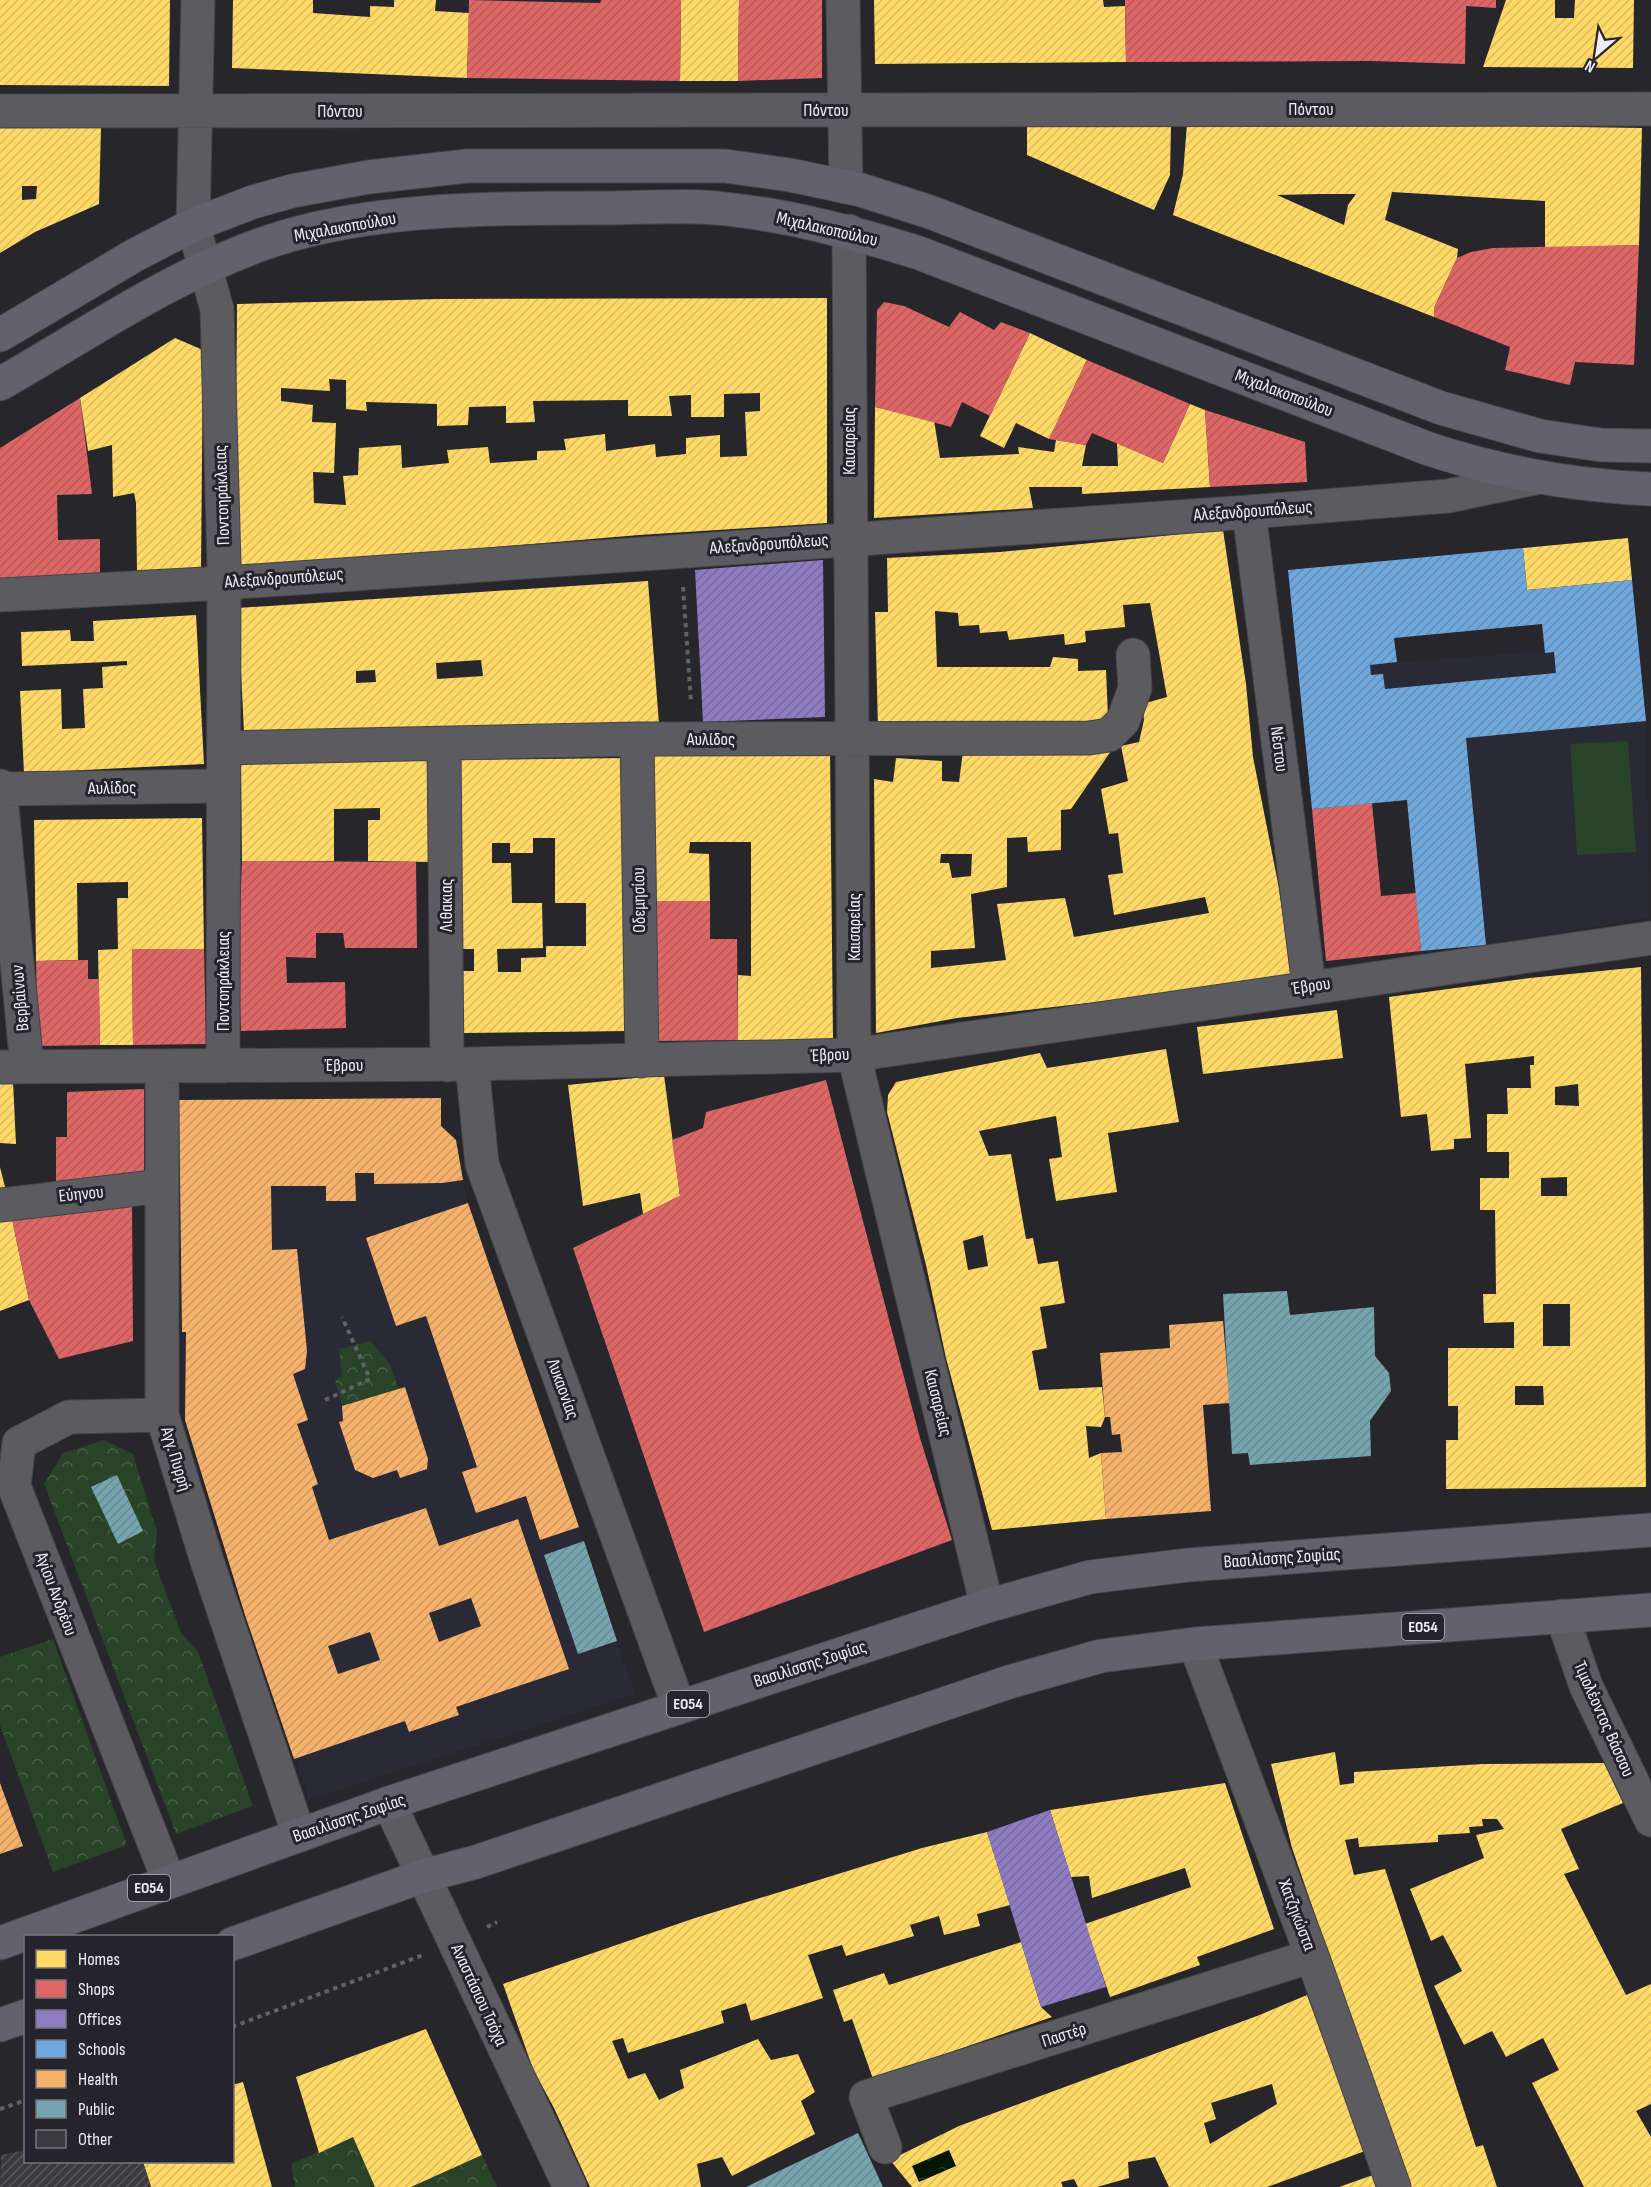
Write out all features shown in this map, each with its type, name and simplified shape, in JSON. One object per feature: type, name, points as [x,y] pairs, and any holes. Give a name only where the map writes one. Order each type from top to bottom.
[{"type":"main road","points":[[0,334],[135,255],[193,225],[253,202],[292,191],[369,177],[467,166],[724,166],[790,175],[846,188],[940,215],[1350,374],[1481,421],[1540,436],[1581,442],[1651,446]]},
{"type":"main road","name":"Μιχαλακοπούλου","points":[[0,384],[206,266],[301,233],[374,220],[471,208],[723,208],[849,231],[930,257],[1429,449],[1535,478],[1596,487],[1651,489]]},
{"type":"main road","points":[[1234,374],[1247,405]]},
{"type":"main road","name":"Βασιλίσσης Σοφίας","points":[[0,1943],[389,1803],[987,1606],[1090,1577],[1188,1565],[1651,1530]]},
{"type":"main road","name":"ΕΟ54","points":[[234,1943],[423,1876],[476,1862],[1009,1682],[1101,1656],[1195,1644],[1651,1610]]},
{"type":"main road","points":[[0,2025],[24,2017]]},
{"type":"street","name":"Ποντοηράκλειας","points":[[198,0],[193,225],[217,309],[224,583],[223,1066]]},
{"type":"street","points":[[843,0],[846,188]]},
{"type":"street","name":"Πόντου","points":[[0,111],[1651,109]]},
{"type":"street","name":"Καισαρείας","points":[[849,231],[850,538],[854,739],[854,1055],[987,1606]]},
{"type":"street","name":"Αλεξανδρουπόλεως","points":[[0,595],[224,583],[1249,512],[1448,496],[1535,478]]},
{"type":"street","name":"Νέστου","points":[[1249,512],[1309,986]]},
{"type":"street","name":"Αυλίδος","points":[[224,748],[637,739],[1089,738],[1109,735],[1123,721],[1135,688],[1133,655]]},
{"type":"street","name":"Οδεμησίου","points":[[637,739],[642,1061]]},
{"type":"street","name":"Λιθακιας","points":[[444,744],[459,1064]]},
{"type":"street","name":"Αυλίδος","points":[[0,788],[224,786]]},
{"type":"street","name":"Βερβαίνων","points":[[0,788],[13,1067]]},
{"type":"street","name":"Έβρου","points":[[13,1067],[459,1064],[854,1055],[1309,986],[1651,938]]},
{"type":"street","name":"Λυκαονίας","points":[[459,1064],[482,1164],[679,1707]]},
{"type":"street","name":"Αγγ. Πυρρή","points":[[162,1066],[162,1415],[207,1562],[288,1795],[299,1835]]},
{"type":"street","name":"Εύηνου","points":[[0,1205],[162,1186]]},
{"type":"street","name":"Αγίου Ανδρέου","points":[[162,1415],[69,1417],[19,1443],[14,1486],[169,1881]]},
{"type":"street","name":"Τιμολέοντος Βάσσου","points":[[1562,1616],[1586,1686],[1651,1820]]},
{"type":"street","name":"Χατζηκώστα","points":[[1195,1644],[1312,1956],[1394,2187]]},
{"type":"street","name":"Αναστάσιου Τσόχα","points":[[389,1803],[570,2187]]},
{"type":"street","name":"Παστέρ","points":[[885,2147],[866,2097],[1312,1956]]},
{"type":"path","points":[[681,550],[690,681]]},
{"type":"path","points":[[325,1400],[370,1379],[342,1317]]},
{"type":"path","points":[[234,2026],[455,1943],[497,1923]]},
{"type":"path","points":[[0,2109],[24,2101]]},
{"type":"shaded area","points":[[1387,561],[1397,662],[1639,644],[1646,721],[1650,918],[1486,945],[1421,951],[1407,800],[1312,809],[1288,570]]},
{"type":"shaded area","points":[[441,1098],[441,1126],[456,1140],[468,1203],[635,1694],[309,1800],[245,1615],[185,1420],[186,1332],[182,1332],[179,1100]]},
{"type":"green space","points":[[1628,741],[1636,852],[1577,855],[1570,744]]},
{"type":"green space","points":[[371,1341],[390,1365],[399,1389],[342,1406],[335,1380],[342,1376],[339,1349]]},
{"type":"green space","points":[[104,1440],[133,1454],[157,1532],[154,1560],[181,1633],[198,1652],[253,1806],[176,1834],[44,1484],[63,1453]]},
{"type":"green space","points":[[53,1639],[127,1845],[53,1872],[0,1725],[0,1657]]},
{"type":"green space","points":[[353,2137],[375,2187],[295,2187],[291,2164]]},
{"type":"green space","points":[[482,2155],[497,2187],[411,2187]]},
{"type":"water","points":[[949,2150],[956,2166],[919,2182],[912,2166]]},
{"type":"building: Homes","points":[[0,0],[170,0],[169,86],[0,85]]},
{"type":"building: Homes","points":[[233,0],[313,0],[313,13],[370,17],[370,6],[394,7],[394,0],[436,0],[435,11],[469,13],[467,78],[232,68]]},
{"type":"building: Homes","points":[[681,0],[739,0],[738,81],[680,81]]},
{"type":"building: Homes","points":[[874,0],[1103,0],[1104,7],[1125,6],[1126,62],[875,64]]},
{"type":"building: Homes","points":[[1506,0],[1555,0],[1555,18],[1574,18],[1575,0],[1634,0],[1633,68],[1483,67]]},
{"type":"building: Homes","points":[[1027,122],[1171,125],[1170,175],[1154,210],[1027,155]]},
{"type":"building: Homes","points":[[1324,123],[1642,128],[1639,245],[1545,248],[1545,201],[1392,192],[1385,220],[1458,249],[1457,258],[1434,308],[1434,317],[1173,215],[1183,174],[1187,124]],"holes":[[[1356,194],[1348,205],[1344,225],[1277,195]]]},
{"type":"building: Homes","points":[[0,128],[101,128],[99,204],[35,232],[0,253]],"holes":[[[22,186],[37,186],[36,199],[22,200]]]},
{"type":"building: Homes","points":[[827,298],[827,523],[639,535],[235,569],[237,304],[439,299]],"holes":[[[329,379],[346,380],[346,409],[367,411],[366,402],[437,404],[437,426],[468,425],[469,407],[506,406],[506,423],[535,422],[533,401],[628,400],[628,416],[672,416],[669,396],[691,395],[691,417],[724,417],[724,394],[760,393],[760,411],[745,412],[747,456],[720,457],[720,435],[686,438],[686,454],[656,457],[655,444],[606,451],[605,434],[564,439],[566,450],[537,451],[537,460],[490,463],[488,447],[447,450],[449,463],[402,468],[401,445],[359,448],[358,475],[343,476],[346,505],[314,503],[313,472],[334,473],[336,423],[312,422],[313,405],[281,401],[281,388],[330,391]]]},
{"type":"building: Homes","points":[[1030,333],[1087,360],[1049,439],[1016,423],[1004,448],[980,436]]},
{"type":"building: Homes","points":[[175,338],[203,350],[201,571],[137,571],[134,493],[113,497],[112,445],[88,451],[80,398]]},
{"type":"building: Homes","points":[[1190,404],[1205,410],[1210,487],[1082,494],[1082,487],[1029,487],[1033,508],[874,518],[875,407],[934,420],[940,458],[1019,454],[1018,447],[1054,452],[1056,440],[1086,445],[1082,466],[1118,466],[1117,443],[1163,463]]},
{"type":"building: Homes","points":[[1223,530],[1246,684],[1253,757],[1278,883],[1292,976],[1176,993],[957,1018],[876,1033],[874,779],[893,782],[896,758],[942,761],[942,781],[959,782],[963,751],[1111,751],[1071,809],[1061,810],[1061,850],[1028,852],[1027,837],[1007,838],[1007,887],[971,894],[975,948],[931,951],[931,968],[1006,960],[997,904],[1065,898],[1074,937],[1209,913],[1205,897],[1114,915],[1108,875],[1123,873],[1118,833],[1109,834],[1101,789],[1128,781],[1121,746],[1139,742],[1144,720],[1142,704],[1167,697],[1150,603],[1123,605],[1125,627],[1085,631],[1086,642],[1065,645],[1064,634],[1009,640],[1007,631],[980,633],[979,625],[959,626],[958,613],[935,611],[937,667],[1050,667],[1053,657],[1078,659],[1078,671],[1106,670],[1108,717],[1099,724],[878,728],[875,612],[888,612],[887,558],[1000,552]],"holes":[[[941,854],[972,854],[971,876],[952,878],[949,863],[940,863]]]},
{"type":"building: Homes","points":[[1628,538],[1632,580],[1527,590],[1523,548]]},
{"type":"building: Homes","points":[[648,581],[659,724],[244,733],[238,608]],"holes":[[[481,660],[483,676],[437,679],[436,663]],[[375,670],[376,682],[356,683],[356,671]]]},
{"type":"building: Homes","points":[[196,615],[204,764],[24,773],[20,691],[61,689],[62,729],[85,728],[83,689],[103,688],[102,667],[127,665],[127,661],[22,666],[21,632],[70,630],[71,641],[94,641],[93,621]]},
{"type":"building: Homes","points":[[830,751],[833,1040],[738,1040],[738,975],[751,976],[751,842],[690,842],[689,853],[709,854],[710,901],[653,901],[652,752]]},
{"type":"building: Homes","points":[[432,758],[432,862],[368,861],[368,820],[380,820],[380,808],[334,809],[334,861],[242,861],[241,760]]},
{"type":"building: Homes","points":[[624,758],[628,1031],[463,1033],[462,971],[474,971],[474,949],[460,949],[457,760]],"holes":[[[533,838],[555,838],[555,903],[586,903],[586,946],[546,946],[546,957],[521,958],[521,972],[498,972],[497,949],[543,948],[542,903],[512,903],[511,863],[492,863],[492,843],[510,843],[510,853],[533,853]]]},
{"type":"building: Homes","points":[[202,818],[204,949],[132,949],[133,1045],[100,1045],[98,950],[118,949],[117,898],[128,898],[128,882],[77,883],[78,960],[36,961],[34,820]]},
{"type":"building: Homes","points":[[1641,967],[1646,1487],[1446,1489],[1446,1440],[1458,1440],[1458,1406],[1448,1406],[1448,1348],[1514,1348],[1514,1322],[1484,1323],[1483,1294],[1496,1294],[1495,1210],[1480,1210],[1480,1178],[1509,1178],[1509,1152],[1487,1152],[1487,1114],[1508,1114],[1507,1088],[1531,1088],[1530,1065],[1534,1065],[1534,1056],[1465,1064],[1471,1138],[1454,1139],[1454,1149],[1431,1151],[1427,1114],[1401,1117],[1389,997],[1530,978]],"holes":[[[1578,1084],[1579,1106],[1555,1105],[1555,1087]],[[1567,1177],[1567,1196],[1541,1196],[1541,1178]],[[1543,1304],[1570,1304],[1570,1346],[1543,1346]],[[1515,1386],[1543,1386],[1544,1405],[1515,1405]]]},
{"type":"building: Homes","points":[[1337,1010],[1343,1058],[1203,1074],[1197,1027]]},
{"type":"building: Homes","points":[[1166,1049],[1179,1122],[1108,1133],[1117,1192],[1056,1201],[1049,1159],[1062,1157],[1056,1116],[979,1131],[989,1156],[1011,1154],[1026,1239],[1033,1238],[1038,1264],[1058,1261],[1065,1303],[1040,1307],[1047,1348],[1032,1351],[1039,1390],[1102,1387],[1105,1417],[1101,1427],[1086,1426],[1089,1458],[1101,1453],[1106,1519],[992,1530],[946,1358],[926,1265],[887,1112],[888,1095],[896,1082],[1040,1053],[1047,1068]],"holes":[[[983,1235],[988,1266],[968,1270],[963,1241]]]},
{"type":"building: Homes","points":[[664,1075],[680,1196],[643,1214],[640,1193],[583,1206],[568,1085]]},
{"type":"building: Homes","points":[[13,1082],[16,1144],[0,1143],[0,1083]]},
{"type":"building: Homes","points":[[0,1167],[6,1191],[0,1192]]},
{"type":"building: Homes","points":[[12,1219],[29,1300],[0,1311],[0,1221]]},
{"type":"building: Homes","points":[[1335,1752],[1340,1785],[1354,1783],[1354,1772],[1483,1764],[1604,1763],[1623,1803],[1561,1829],[1579,1869],[1564,1874],[1626,1995],[1651,1984],[1651,2104],[1636,2111],[1651,2137],[1651,2187],[1584,2187],[1532,2083],[1559,2070],[1543,2038],[1506,2057],[1492,2031],[1464,2045],[1434,1986],[1462,1971],[1443,1935],[1431,1941],[1410,1889],[1484,1858],[1476,1835],[1504,1829],[1497,1819],[1482,1819],[1483,1826],[1469,1827],[1470,1833],[1438,1835],[1438,1842],[1359,1847],[1358,1838],[1345,1840],[1354,1875],[1385,1869],[1476,2147],[1483,2145],[1497,2187],[1409,2187],[1292,1848],[1271,1764]]},
{"type":"building: Homes","points":[[1225,1783],[1274,1929],[1197,1957],[1200,1965],[1110,1997],[1085,1924],[1191,1887],[1185,1868],[1092,1898],[1089,1876],[1071,1877],[1050,1810]]},
{"type":"building: Homes","points":[[987,1832],[1010,1905],[977,1914],[980,1926],[944,1935],[939,1916],[910,1925],[914,1936],[846,1956],[842,1945],[808,1955],[823,1998],[751,2021],[746,2003],[721,2011],[724,2023],[628,2053],[623,2038],[612,2041],[628,2079],[645,2073],[659,2100],[684,2088],[680,2070],[758,2039],[771,2060],[798,2054],[815,2092],[801,2101],[815,2134],[732,2176],[722,2157],[697,2164],[701,2187],[590,2187],[554,2108],[533,2069],[503,1984],[692,1919],[922,1848]]},
{"type":"building: Homes","points":[[1021,1942],[1041,2007],[1052,2017],[873,2079],[852,2019],[844,2022],[833,1990],[884,1973],[889,1985]]},
{"type":"building: Homes","points":[[1307,1995],[1365,2151],[1267,2187],[1169,2187],[1155,2157],[1128,2162],[1129,2178],[1097,2187],[1078,2187],[1074,2179],[1061,2182],[1063,2187],[912,2187],[890,2160],[959,2126],[1257,2016]],"holes":[[[1272,2084],[1277,2104],[1210,2144],[1204,2123],[1216,2119],[1211,2103]],[[949,2150],[956,2166],[919,2182],[912,2166]]]},
{"type":"building: Homes","points":[[426,2029],[482,2155],[411,2187],[375,2187],[353,2137],[319,2153],[296,2077]]},
{"type":"building: Homes","points":[[243,2082],[272,2187],[151,2187],[143,2163],[234,2163],[234,2084]]},
{"type":"building: Homes","points":[[1373,2175],[1376,2187],[1339,2187]]},
{"type":"building: Shops","points":[[469,0],[600,3],[601,0],[681,0],[680,81],[467,78]]},
{"type":"building: Shops","points":[[739,0],[822,0],[822,78],[738,81]]},
{"type":"building: Shops","points":[[1125,0],[1496,0],[1496,8],[1466,6],[1465,64],[1371,61],[1126,62]]},
{"type":"building: Shops","points":[[1639,245],[1634,365],[1575,362],[1570,385],[1505,370],[1510,347],[1434,317],[1434,308],[1457,258],[1471,252],[1493,248]]},
{"type":"building: Shops","points":[[884,302],[904,306],[949,327],[960,312],[994,330],[1001,322],[1030,333],[990,416],[962,402],[951,427],[875,407],[877,310]]},
{"type":"building: Shops","points":[[1087,360],[1190,404],[1163,463],[1092,433],[1086,445],[1049,439]]},
{"type":"building: Shops","points":[[80,398],[92,494],[57,495],[58,540],[100,539],[100,579],[0,582],[0,448]]},
{"type":"building: Shops","points":[[1205,410],[1305,442],[1307,482],[1210,487]]},
{"type":"building: Shops","points":[[1372,803],[1381,896],[1416,893],[1421,951],[1326,961],[1312,809]]},
{"type":"building: Shops","points":[[242,861],[416,862],[417,948],[345,948],[343,933],[316,933],[316,958],[286,957],[287,983],[345,982],[346,1028],[241,1031],[238,958]]},
{"type":"building: Shops","points":[[653,901],[710,901],[710,939],[737,939],[738,1040],[654,1041]]},
{"type":"building: Shops","points":[[132,949],[204,949],[206,1044],[133,1045]]},
{"type":"building: Shops","points":[[88,960],[88,979],[99,979],[100,1045],[38,1046],[36,961]]},
{"type":"building: Shops","points":[[826,1080],[920,1438],[952,1540],[704,1632],[573,1248],[680,1196],[672,1140],[703,1128],[706,1112]]},
{"type":"building: Shops","points":[[144,1089],[144,1176],[56,1181],[56,1137],[67,1137],[67,1092]]},
{"type":"building: Shops","points":[[132,1205],[133,1341],[59,1359],[29,1300],[12,1219]]},
{"type":"building: Offices","points":[[823,560],[825,717],[703,722],[695,570]]},
{"type":"building: Offices","points":[[1050,1810],[1106,1987],[1041,2007],[987,1832]]},
{"type":"building: Schools","points":[[1523,548],[1527,590],[1632,580],[1646,721],[1466,738],[1486,945],[1421,951],[1407,800],[1312,809],[1288,570]],"holes":[[[1542,624],[1545,653],[1554,652],[1556,673],[1385,689],[1383,674],[1371,675],[1370,665],[1397,662],[1394,638]]]},
{"type":"building: Health","points":[[441,1098],[441,1126],[456,1140],[463,1180],[442,1183],[374,1184],[374,1173],[355,1173],[356,1201],[326,1201],[326,1186],[271,1186],[272,1250],[297,1249],[307,1351],[305,1369],[293,1374],[308,1420],[297,1424],[318,1484],[312,1487],[329,1540],[426,1508],[439,1546],[518,1519],[569,1669],[456,1707],[459,1715],[409,1732],[405,1721],[294,1759],[245,1615],[185,1420],[186,1332],[182,1332],[179,1100]],"holes":[[[471,1598],[481,1626],[439,1642],[429,1613]],[[370,1632],[380,1660],[338,1674],[328,1646]]]},
{"type":"building: Health","points":[[468,1203],[579,1527],[540,1540],[526,1496],[476,1513],[462,1472],[477,1467],[426,1316],[396,1326],[366,1238]]},
{"type":"building: Health","points":[[1223,1321],[1230,1403],[1203,1405],[1211,1511],[1106,1519],[1101,1453],[1122,1452],[1120,1434],[1112,1435],[1110,1417],[1105,1417],[1100,1353],[1170,1348],[1169,1325]]},
{"type":"building: Health","points":[[405,1387],[428,1459],[427,1469],[400,1478],[397,1470],[373,1478],[355,1470],[339,1422],[343,1421],[342,1406]]},
{"type":"building: Health","points":[[0,1783],[23,1846],[0,1854]]},
{"type":"building: Public","points":[[1287,1291],[1290,1315],[1374,1307],[1375,1356],[1389,1373],[1391,1391],[1370,1421],[1371,1456],[1250,1465],[1248,1453],[1232,1454],[1223,1294]]},
{"type":"building: Public","points":[[117,1475],[143,1531],[118,1544],[91,1487]]},
{"type":"building: Public","points":[[584,1541],[617,1641],[578,1654],[544,1555]]},
{"type":"building: Public","points":[[858,2133],[883,2187],[746,2187]]},
{"type":"building: Other","points":[[24,2150],[24,2163],[143,2163],[151,2187],[0,2187],[1,2155]]}]
